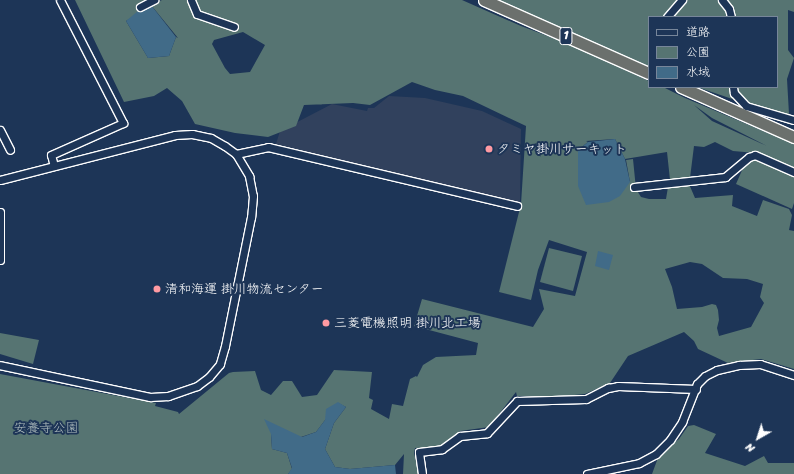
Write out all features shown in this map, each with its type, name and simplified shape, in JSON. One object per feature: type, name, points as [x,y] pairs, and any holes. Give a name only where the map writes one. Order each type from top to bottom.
[{"type":"highway","name":"1","points":[[484,0],[648,73]]},
{"type":"highway","points":[[683,88],[794,137]]},
{"type":"street","points":[[54,166],[51,155],[122,123],[60,0]]},
{"type":"street","points":[[140,7],[154,0]]},
{"type":"street","points":[[191,0],[197,14],[234,27]]},
{"type":"street","points":[[668,16],[682,0]]},
{"type":"street","points":[[722,0],[730,9],[731,16]]},
{"type":"street","points":[[733,88],[734,93],[746,106],[794,120]]},
{"type":"street","points":[[0,130],[10,150]]},
{"type":"street","points":[[0,180],[175,135],[192,134],[211,138],[236,154],[249,176],[253,196],[251,217],[220,364],[209,377],[197,386],[168,396],[150,397],[0,365]]},
{"type":"street","points":[[236,154],[268,147],[517,206]]},
{"type":"street","points":[[634,187],[726,177],[749,157],[755,155],[794,172]]},
{"type":"street","points":[[0,212],[0,260]]},
{"type":"street","points":[[587,474],[639,463],[656,454],[670,440],[682,422],[696,388],[705,376],[717,370],[760,364],[794,375]]},
{"type":"street","points":[[422,474],[419,452],[442,449],[460,436],[487,433],[517,401],[586,399],[608,388],[618,386],[696,388]]},
{"type":"shaded area","points":[[389,96],[425,98],[482,111],[521,129],[520,204],[276,144],[280,131],[332,104],[367,111],[368,108],[374,108]]},
{"type":"green space","name":"安養寺公園","points":[[75,0],[158,0],[153,4],[162,0],[462,0],[521,26],[569,44],[648,81],[648,88],[665,88],[685,98],[794,144],[794,169],[756,153],[733,151],[715,142],[704,147],[694,146],[690,178],[670,180],[667,152],[625,159],[615,139],[586,141],[588,142],[578,150],[630,182],[626,160],[633,159],[636,189],[641,197],[649,199],[666,199],[668,187],[689,184],[695,198],[733,195],[732,206],[757,216],[763,200],[789,209],[792,215],[789,230],[794,231],[794,369],[761,359],[728,363],[698,349],[694,341],[684,332],[628,356],[610,383],[585,394],[553,397],[517,396],[516,392],[489,427],[460,431],[439,448],[415,448],[414,453],[419,474],[403,474],[404,454],[395,465],[350,469],[335,467],[325,449],[334,423],[346,407],[338,403],[316,432],[301,437],[271,434],[272,449],[287,453],[292,469],[288,474],[0,474],[0,374],[156,403],[155,406],[178,412],[179,414],[229,373],[233,372],[255,371],[261,390],[271,395],[283,381],[292,381],[302,397],[317,395],[334,370],[372,372],[369,398],[373,400],[371,409],[389,419],[392,404],[403,406],[410,379],[416,376],[417,377],[423,365],[436,357],[476,355],[478,343],[414,326],[422,299],[533,327],[544,309],[539,289],[575,296],[587,252],[549,240],[538,270],[531,300],[499,292],[521,204],[526,126],[463,96],[435,90],[412,82],[370,105],[353,103],[304,105],[296,126],[268,137],[235,133],[195,124],[182,101],[167,88],[154,96],[124,102]],"holes":[[[151,5],[178,38],[176,37],[169,56],[148,58],[126,21]],[[243,32],[265,45],[250,72],[230,74],[225,68],[212,44],[214,40]],[[694,105],[712,118],[767,146],[712,121]],[[690,262],[702,264],[723,278],[747,279],[763,284],[760,297],[764,303],[751,327],[719,336],[717,328],[719,320],[716,305],[712,304],[702,307],[677,309],[672,287],[665,269]]]},
{"type":"green space","points":[[498,0],[794,0],[794,12],[788,10],[788,50],[794,58],[787,79],[789,114],[787,115],[750,105],[700,88],[778,88],[778,16],[648,16],[648,69]]},
{"type":"green space","points":[[758,158],[794,175],[794,203],[792,209],[736,184],[747,159]]},
{"type":"green space","points":[[549,248],[582,256],[573,291],[540,282]]},
{"type":"green space","points":[[0,333],[39,340],[33,364],[0,354]]},
{"type":"green space","points":[[694,425],[716,434],[705,453],[745,466],[764,456],[768,463],[794,463],[794,474],[652,474],[659,455],[679,439],[688,426]]},
{"type":"water","points":[[151,5],[176,37],[169,56],[148,58],[126,21],[138,11]]},
{"type":"water","points":[[615,139],[625,159],[630,182],[620,196],[609,202],[586,205],[578,186],[578,150],[588,142]]},
{"type":"water","points":[[598,251],[613,255],[609,270],[595,266]]},
{"type":"water","points":[[338,402],[346,407],[334,423],[325,449],[335,467],[350,469],[395,465],[396,474],[288,474],[292,468],[287,453],[272,449],[271,434],[264,419],[302,437],[316,432],[325,420],[326,409]]},
{"type":"place","name":"タミヤ掛川サーキット","points":[[489,149]]},
{"type":"place","name":"清和海運 掛川物流センター","points":[[157,289]]},
{"type":"place","name":"三菱電機照明 掛川北工場","points":[[326,323]]}]
